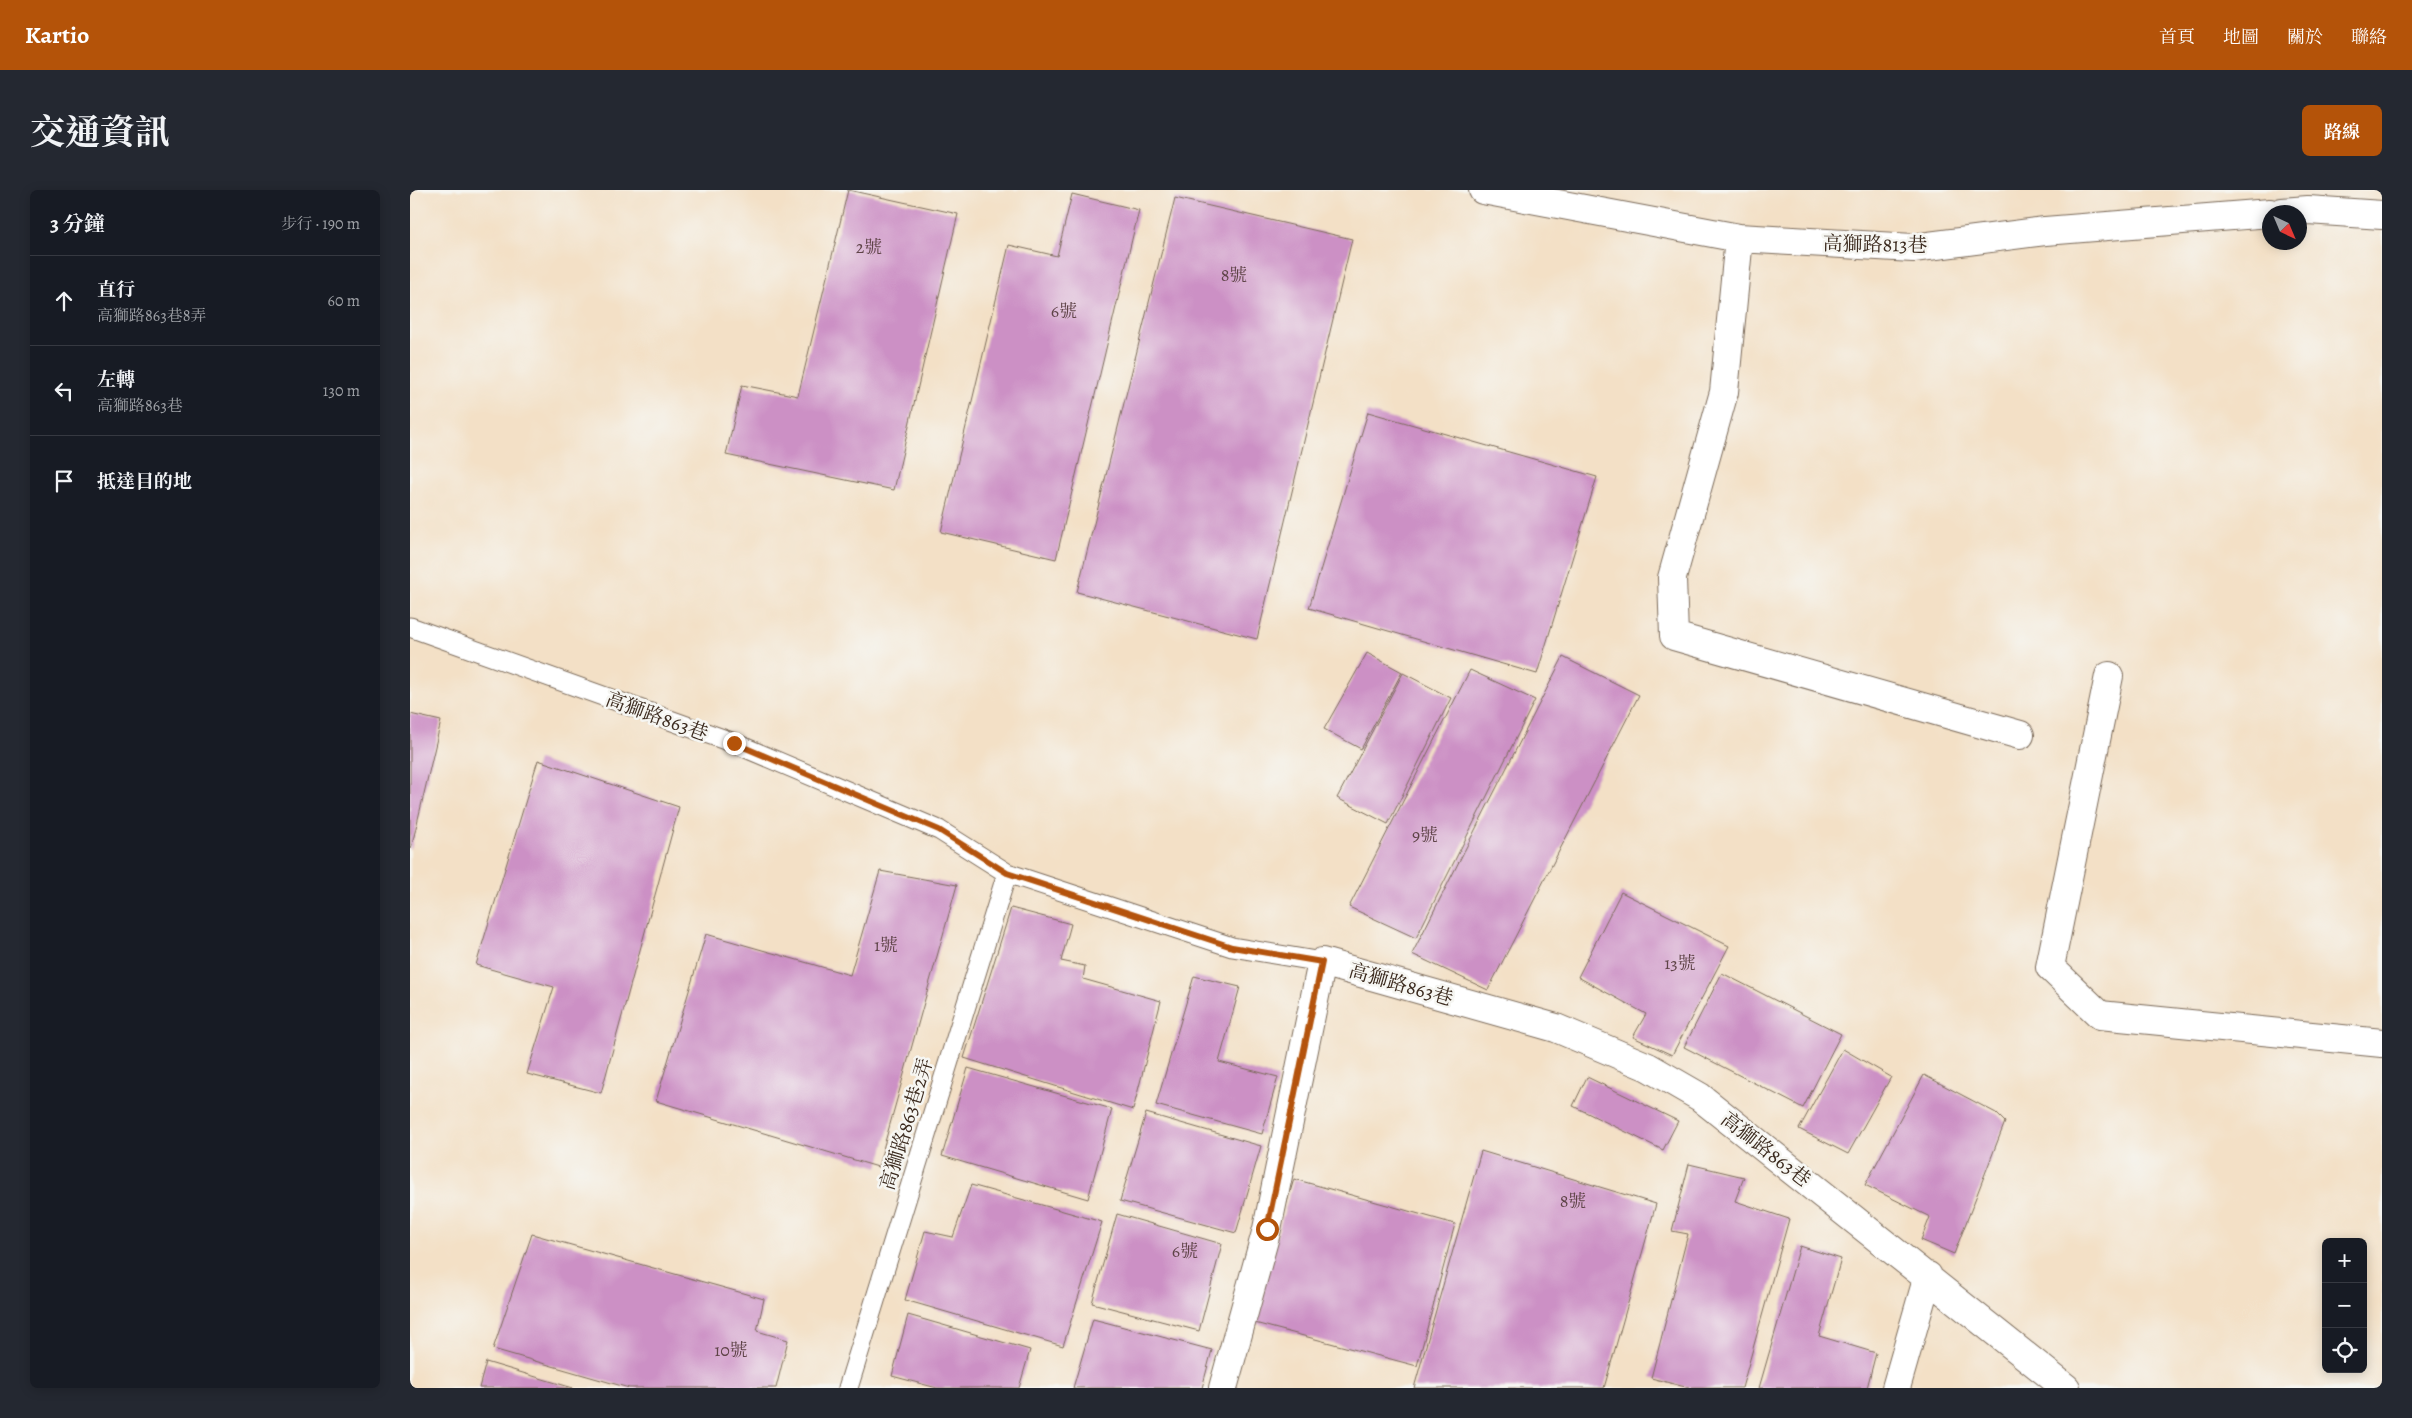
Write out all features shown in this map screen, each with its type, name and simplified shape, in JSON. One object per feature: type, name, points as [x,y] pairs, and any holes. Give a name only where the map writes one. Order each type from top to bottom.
[{"type":"street","name":"高獅路813巷","points":[[1483,190],[1740,238],[1913,248],[2045,231],[2262,215]]},
{"type":"street","points":[[2307,210],[2382,215]]},
{"type":"street","points":[[1740,238],[1724,392],[1672,578],[1674,636],[2020,735]]},
{"type":"street","points":[[2109,676],[2050,967],[2100,1015],[2382,1043]]},
{"type":"street","points":[[1222,1388],[1267,1229],[1322,962]]},
{"type":"street","name":"高獅路863巷","points":[[1322,962],[1556,1028],[1648,1067],[1700,1097],[1928,1276],[2066,1388]]},
{"type":"street","points":[[1896,1388],[1928,1276]]},
{"type":"lane","name":"高獅路863巷","points":[[410,626],[734,743],[939,830],[1007,873],[1232,947],[1322,962]]},
{"type":"lane","name":"高獅路863巷2弄","points":[[848,1388],[1007,873]]},
{"type":"building","points":[[848,190],[958,214],[894,490],[726,455],[742,385],[798,396]]},
{"type":"building","points":[[1072,194],[1139,210],[1056,559],[941,532],[1009,245],[1057,256]]},
{"type":"building","points":[[1175,198],[1352,239],[1257,639],[1077,592]]},
{"type":"building","points":[[1368,412],[1597,477],[1537,674],[1309,608]]},
{"type":"building","points":[[1367,653],[1402,672],[1361,749],[1324,729]]},
{"type":"building","points":[[1563,657],[1639,695],[1488,990],[1412,954]]},
{"type":"building","points":[[1470,670],[1535,700],[1416,938],[1349,907]]},
{"type":"building","points":[[1403,673],[1451,698],[1388,824],[1337,798]]},
{"type":"building","points":[[410,714],[441,721],[411,849],[410,849]]},
{"type":"building","points":[[538,760],[679,807],[601,1093],[527,1074],[554,987],[476,965]]},
{"type":"building","points":[[880,871],[957,885],[878,1167],[656,1101],[706,934],[850,975]]},
{"type":"building","points":[[1621,892],[1729,946],[1672,1055],[1633,1037],[1646,1014],[1578,977]]},
{"type":"building","points":[[1011,908],[1071,924],[1061,961],[1085,966],[1083,979],[1161,1001],[1133,1110],[964,1058]]},
{"type":"building","points":[[1722,973],[1841,1034],[1803,1108],[1684,1047]]},
{"type":"building","points":[[1194,976],[1240,987],[1219,1062],[1278,1077],[1262,1134],[1156,1105]]},
{"type":"building","points":[[1843,1049],[1891,1077],[1848,1154],[1799,1129]]},
{"type":"building","points":[[968,1068],[1112,1109],[1088,1199],[942,1156]]},
{"type":"building","points":[[1924,1075],[1996,1113],[2005,1122],[1954,1254],[1921,1240],[1930,1217],[1865,1185]]},
{"type":"building","points":[[1587,1077],[1678,1121],[1663,1150],[1573,1106]]},
{"type":"building","points":[[1146,1113],[1261,1146],[1236,1233],[1120,1201]]},
{"type":"building","points":[[1481,1151],[1656,1204],[1604,1388],[1414,1388]]},
{"type":"building","points":[[1689,1164],[1744,1177],[1735,1201],[1789,1219],[1742,1388],[1689,1388],[1651,1378],[1688,1234],[1672,1231]]},
{"type":"building","points":[[1294,1179],[1455,1224],[1417,1366],[1251,1322]]},
{"type":"building","points":[[971,1185],[1102,1222],[1063,1346],[905,1300],[925,1231],[953,1237]]},
{"type":"building","points":[[1117,1214],[1222,1244],[1199,1331],[1092,1303]]},
{"type":"building","points":[[532,1234],[764,1299],[757,1331],[788,1340],[776,1388],[629,1388],[493,1349]]},
{"type":"building","points":[[1800,1246],[1841,1259],[1819,1336],[1876,1353],[1867,1388],[1759,1388]]},
{"type":"building","points":[[908,1315],[1030,1350],[1019,1388],[937,1388],[892,1376]]},
{"type":"building","points":[[1093,1319],[1212,1350],[1202,1388],[1073,1388]]},
{"type":"building","points":[[486,1362],[573,1388],[479,1388]]},
{"type":"route","points":[[734,743],[939,830],[1007,873],[1232,947],[1322,962],[1267,1229]]}]
